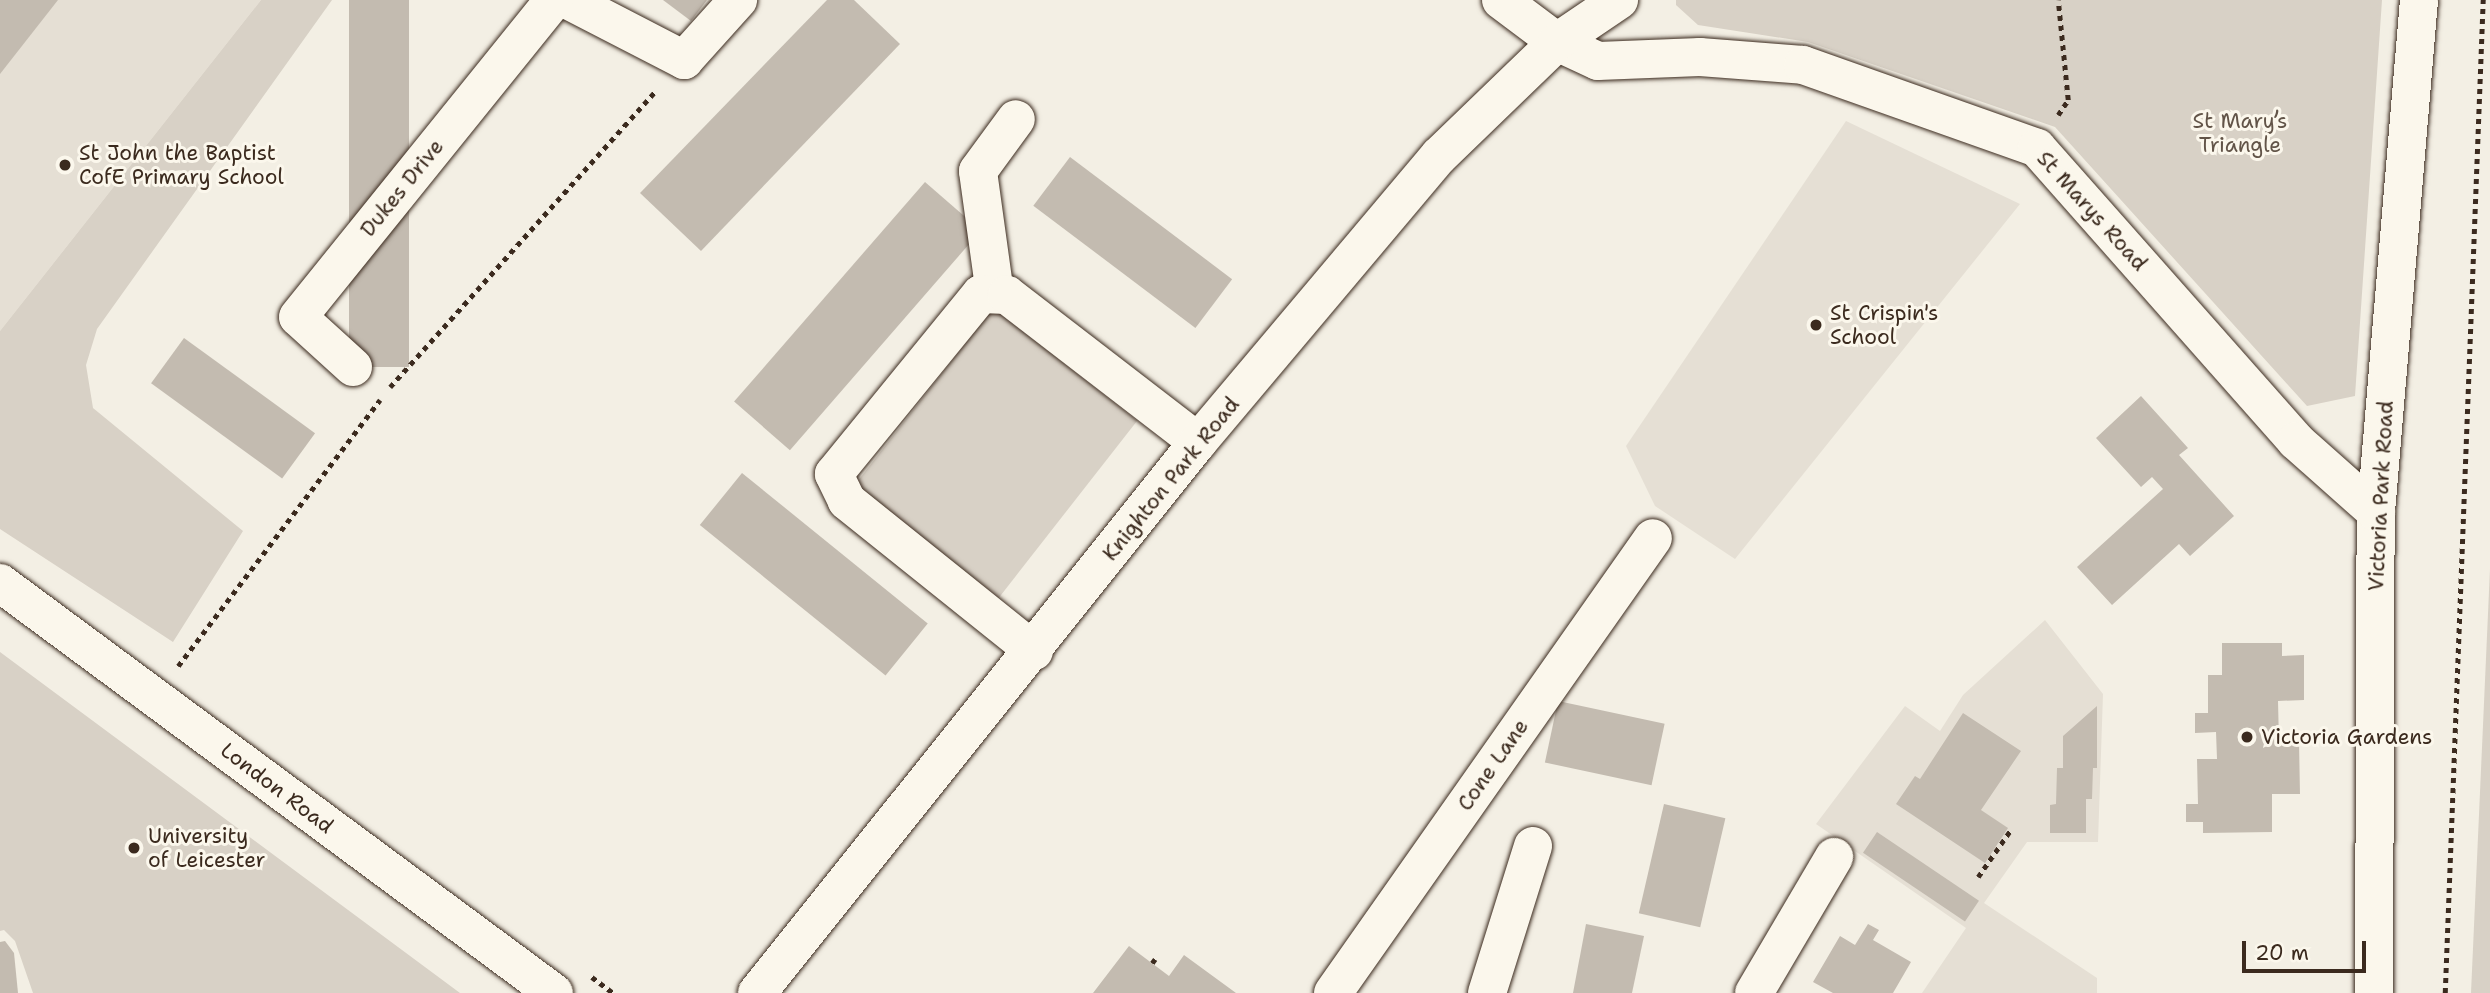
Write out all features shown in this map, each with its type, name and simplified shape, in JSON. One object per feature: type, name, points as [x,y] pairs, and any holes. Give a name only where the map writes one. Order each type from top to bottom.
[{"type":"street","name":"Dukes Drive","points":[[353,367],[298,317],[554,0]]},
{"type":"street","points":[[569,0],[684,60],[738,0]]},
{"type":"street","name":"St Marys Road","points":[[1501,0],[1557,42],[1598,61],[1700,57],[1803,65],[2037,148],[2296,441],[2376,512]]},
{"type":"street","name":"Knighton Park Road","points":[[757,993],[1034,651],[1198,442],[1439,156],[1557,42],[1619,0]]},
{"type":"street","name":"Victoria Park Road","points":[[2374,993],[2376,512],[2419,0]]},
{"type":"street","points":[[995,294],[978,171],[1016,119]]},
{"type":"street","points":[[1034,651],[847,501],[834,474],[981,294],[1007,295],[1198,442]]},
{"type":"street","name":"Cone Lane","points":[[1333,993],[1653,538]]},
{"type":"street","name":"London Road","points":[[0,583],[554,993]]},
{"type":"street","points":[[1487,993],[1533,846]]},
{"type":"street","points":[[1754,993],[1834,857]]},
{"type":"path","points":[[2037,148],[2068,100],[2058,0]]},
{"type":"path","points":[[2445,993],[2483,0]]},
{"type":"path","points":[[176,668],[387,391],[684,60]]},
{"type":"path","points":[[1978,877],[2010,831]]},
{"type":"shaded area","name":"St John the Baptist CofE Primary School","points":[[0,0],[261,0],[0,331]]},
{"type":"shaded area","name":"St Crispin's School","points":[[1846,121],[2020,204],[1735,559],[1655,506],[1626,446]]},
{"type":"shaded area","points":[[2045,620],[2103,694],[2098,842],[2027,842],[1984,903],[2097,978],[2097,993],[1922,993],[1966,928],[1816,824],[1905,706],[1940,731],[1963,695]]},
{"type":"green space","points":[[261,0],[332,0],[97,329],[86,365],[93,408],[243,531],[173,642],[0,529],[0,331]]},
{"type":"green space","name":"St Mary’s Triangle","points":[[1676,0],[2382,0],[2355,396],[2307,406],[2055,127],[1808,42],[1698,25],[1676,5]]},
{"type":"green space","points":[[993,308],[1137,421],[999,598],[854,485]]},
{"type":"green space","points":[[2490,569],[2490,993],[2471,993]]},
{"type":"green space","name":"University of Leicester","points":[[0,652],[460,993],[33,993],[15,941],[4,930],[0,931]]},
{"type":"building","points":[[0,0],[58,0],[0,74]]},
{"type":"building","points":[[349,0],[409,0],[409,367],[349,367]]},
{"type":"building","points":[[663,0],[707,0],[691,21]]},
{"type":"building","points":[[827,0],[854,0],[900,44],[701,251],[640,193]]},
{"type":"building","points":[[1070,157],[1232,279],[1195,328],[1033,206]]},
{"type":"building","points":[[925,182],[981,231],[790,450],[734,402]]},
{"type":"building","points":[[184,338],[315,433],[282,479],[151,383]]},
{"type":"building","points":[[2141,396],[2188,448],[2179,455],[2234,516],[2190,556],[2179,544],[2112,605],[2077,567],[2163,489],[2152,477],[2141,487],[2096,438]]},
{"type":"building","points":[[742,473],[928,623],[886,675],[700,525]]},
{"type":"building","name":"Victoria Gardens","points":[[2222,643],[2282,643],[2282,656],[2304,655],[2304,700],[2278,701],[2279,742],[2299,742],[2300,794],[2272,794],[2272,832],[2203,833],[2203,822],[2186,822],[2186,804],[2198,804],[2197,759],[2217,759],[2216,732],[2195,733],[2195,713],[2208,713],[2208,675],[2222,675]]},
{"type":"building","points":[[1558,701],[1665,724],[1652,785],[1545,763]]},
{"type":"building","points":[[2097,706],[2097,768],[2093,768],[2092,799],[2086,799],[2086,833],[2050,833],[2050,805],[2056,804],[2057,768],[2063,768],[2063,736]]},
{"type":"building","points":[[1963,713],[2021,751],[1981,810],[2008,828],[1985,863],[1896,804],[1915,776],[1920,779]]},
{"type":"building","points":[[1664,804],[1725,818],[1700,927],[1639,913]]},
{"type":"building","points":[[1877,832],[1979,901],[1965,922],[1863,853]]},
{"type":"building","points":[[1586,924],[1644,936],[1632,993],[1573,993]]},
{"type":"building","points":[[1868,924],[1879,930],[1873,940],[1911,962],[1893,993],[1833,993],[1813,982],[1840,936],[1855,945]]},
{"type":"building","points":[[5,941],[14,953],[18,993],[0,993],[0,942]]},
{"type":"building","points":[[1129,946],[1169,976],[1184,955],[1236,993],[1093,993]]},
{"type":"place","name":"St John the Baptist CofE Primary School","points":[[65,165]]},
{"type":"place","name":"St Crispin's School","points":[[1816,325]]},
{"type":"place","name":"Victoria Gardens","points":[[2247,737]]},
{"type":"place","name":"University of Leicester","points":[[134,848]]}]
